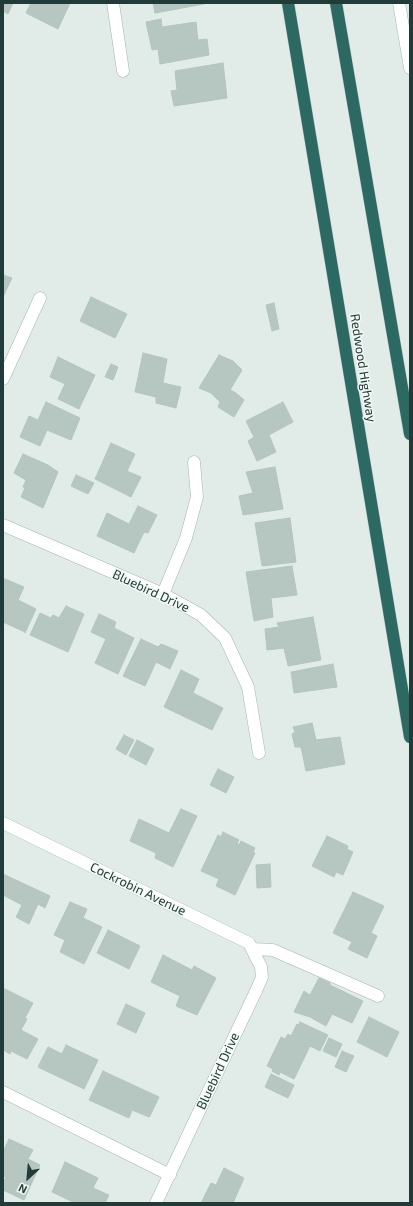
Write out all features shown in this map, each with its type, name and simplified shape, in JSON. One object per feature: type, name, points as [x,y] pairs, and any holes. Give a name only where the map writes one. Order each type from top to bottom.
[{"type":"highway","name":"Redwood Highway","points":[[288,3],[410,737]]},
{"type":"highway","points":[[336,3],[410,434]]},
{"type":"street","points":[[113,3],[123,71]]},
{"type":"street","points":[[399,3],[410,68]]},
{"type":"street","points":[[3,379],[40,298]]},
{"type":"street","points":[[163,594],[186,538],[197,497],[194,462]]},
{"type":"street","name":"Bluebird Drive","points":[[3,525],[163,594],[201,615],[225,638],[248,687],[259,753]]},
{"type":"street","name":"Cockrobin Avenue","points":[[3,823],[249,943],[261,967]]},
{"type":"street","points":[[253,949],[273,950],[378,996]]},
{"type":"street","name":"Bluebird Drive","points":[[156,1203],[256,991],[262,976],[261,967]]},
{"type":"street","points":[[3,1092],[170,1175]]},
{"type":"building","points":[[3,3],[13,3],[8,14],[3,11]]},
{"type":"building","points":[[31,3],[70,3],[58,29],[26,13]]},
{"type":"building","points":[[153,3],[203,3],[204,4],[155,13]]},
{"type":"building","points":[[161,19],[162,27],[196,22],[198,40],[207,39],[209,55],[160,64],[158,49],[152,50],[146,22]]},
{"type":"building","points":[[223,63],[227,98],[174,106],[171,91],[177,90],[175,71]]},
{"type":"building","points":[[3,275],[12,278],[3,297]]},
{"type":"building","points":[[91,297],[127,314],[115,338],[80,321]]},
{"type":"building","points":[[274,303],[279,329],[272,331],[266,305]]},
{"type":"building","points":[[143,353],[167,359],[163,383],[181,387],[176,408],[156,403],[156,397],[135,392]]},
{"type":"building","points":[[219,355],[233,361],[242,370],[230,390],[244,400],[234,417],[218,407],[220,402],[211,393],[199,388]]},
{"type":"building","points":[[58,357],[95,375],[79,409],[58,399],[65,384],[50,377]]},
{"type":"building","points":[[111,364],[118,367],[113,380],[105,377]]},
{"type":"building","points":[[46,402],[80,418],[71,440],[47,430],[40,446],[20,437],[29,416],[38,420]]},
{"type":"building","points":[[283,402],[293,422],[269,435],[276,452],[257,461],[248,441],[254,437],[246,421]]},
{"type":"building","points":[[111,443],[135,454],[127,471],[141,477],[131,497],[95,479]]},
{"type":"building","points":[[23,454],[48,465],[58,472],[43,508],[21,497],[25,488],[23,487],[26,480],[14,473]]},
{"type":"building","points":[[275,467],[283,509],[243,515],[239,496],[253,493],[246,472]]},
{"type":"building","points":[[76,475],[94,483],[88,494],[71,486]]},
{"type":"building","points":[[138,506],[157,515],[148,533],[144,532],[134,553],[97,536],[107,513],[129,524]]},
{"type":"building","points":[[290,518],[296,562],[262,566],[255,523]]},
{"type":"building","points":[[292,566],[297,595],[271,598],[273,617],[254,621],[246,572]]},
{"type":"building","points":[[5,579],[24,587],[18,600],[36,609],[25,633],[3,622],[3,584]]},
{"type":"building","points":[[66,606],[84,614],[68,652],[30,635],[40,613],[51,618],[53,615],[59,618]]},
{"type":"building","points":[[99,614],[116,622],[114,628],[134,638],[118,674],[95,663],[106,639],[91,632]]},
{"type":"building","points":[[313,617],[321,660],[288,666],[284,648],[267,650],[265,629],[279,627],[277,623]]},
{"type":"building","points":[[141,639],[158,647],[161,644],[178,651],[170,669],[156,662],[145,686],[123,676]]},
{"type":"building","points":[[333,664],[337,687],[294,693],[291,672]]},
{"type":"building","points":[[181,670],[199,679],[193,693],[223,708],[212,730],[164,707]]},
{"type":"building","points":[[312,723],[316,740],[340,737],[345,764],[306,771],[301,747],[295,747],[292,734],[295,732],[293,727]]},
{"type":"building","points":[[124,735],[134,740],[126,755],[116,749]]},
{"type":"building","points":[[137,740],[154,749],[146,765],[129,756]]},
{"type":"building","points":[[218,769],[234,777],[226,793],[210,785]]},
{"type":"building","points":[[181,809],[197,816],[173,867],[155,858],[156,853],[130,841],[139,819],[169,833]]},
{"type":"building","points":[[223,832],[239,840],[237,843],[239,845],[241,841],[255,848],[253,852],[255,853],[235,895],[216,886],[219,879],[201,871],[218,835],[221,837]]},
{"type":"building","points":[[327,836],[348,846],[347,849],[353,852],[343,875],[336,872],[334,877],[312,866]]},
{"type":"building","points":[[270,864],[271,887],[257,888],[256,865]]},
{"type":"building","points":[[3,874],[50,896],[45,908],[38,904],[29,924],[16,917],[22,905],[3,895]]},
{"type":"building","points":[[353,892],[384,906],[371,933],[377,936],[367,958],[348,949],[352,942],[333,933]]},
{"type":"building","points":[[70,902],[87,909],[83,918],[102,927],[84,964],[60,952],[65,940],[54,935]]},
{"type":"building","points":[[108,930],[140,946],[129,969],[97,953]]},
{"type":"building","points":[[163,955],[192,970],[194,966],[216,978],[197,1015],[176,1006],[180,996],[151,982]]},
{"type":"building","points":[[319,978],[363,1001],[352,1023],[332,1014],[326,1026],[310,1017],[294,1012],[304,991],[310,995]]},
{"type":"building","points":[[5,989],[33,1003],[25,1018],[27,1019],[21,1030],[38,1039],[27,1059],[11,1051],[10,1054],[3,1050],[3,995]]},
{"type":"building","points":[[126,1004],[145,1013],[136,1033],[117,1024]]},
{"type":"building","points":[[369,1017],[399,1032],[387,1057],[357,1042]]},
{"type":"building","points":[[300,1022],[328,1035],[320,1051],[310,1046],[294,1079],[280,1072],[279,1075],[267,1066],[281,1037],[285,1039],[288,1034],[291,1036],[297,1024],[299,1025]]},
{"type":"building","points":[[329,1038],[342,1044],[336,1057],[323,1051]]},
{"type":"building","points":[[66,1045],[98,1060],[84,1089],[38,1067],[48,1047],[62,1054]]},
{"type":"building","points":[[342,1051],[354,1056],[346,1072],[335,1067]]},
{"type":"building","points":[[103,1071],[159,1097],[150,1116],[149,1117],[132,1110],[129,1118],[89,1100]]},
{"type":"building","points":[[271,1074],[294,1085],[288,1098],[265,1087]]},
{"type":"building","points":[[9,1139],[33,1150],[28,1159],[40,1165],[24,1200],[3,1190],[3,1183],[6,1177],[3,1176],[3,1152]]},
{"type":"building","points":[[65,1162],[98,1178],[93,1188],[109,1195],[105,1203],[75,1203],[52,1192]]},
{"type":"building","points":[[224,1168],[244,1178],[233,1203],[201,1203],[211,1183],[216,1185]]}]
